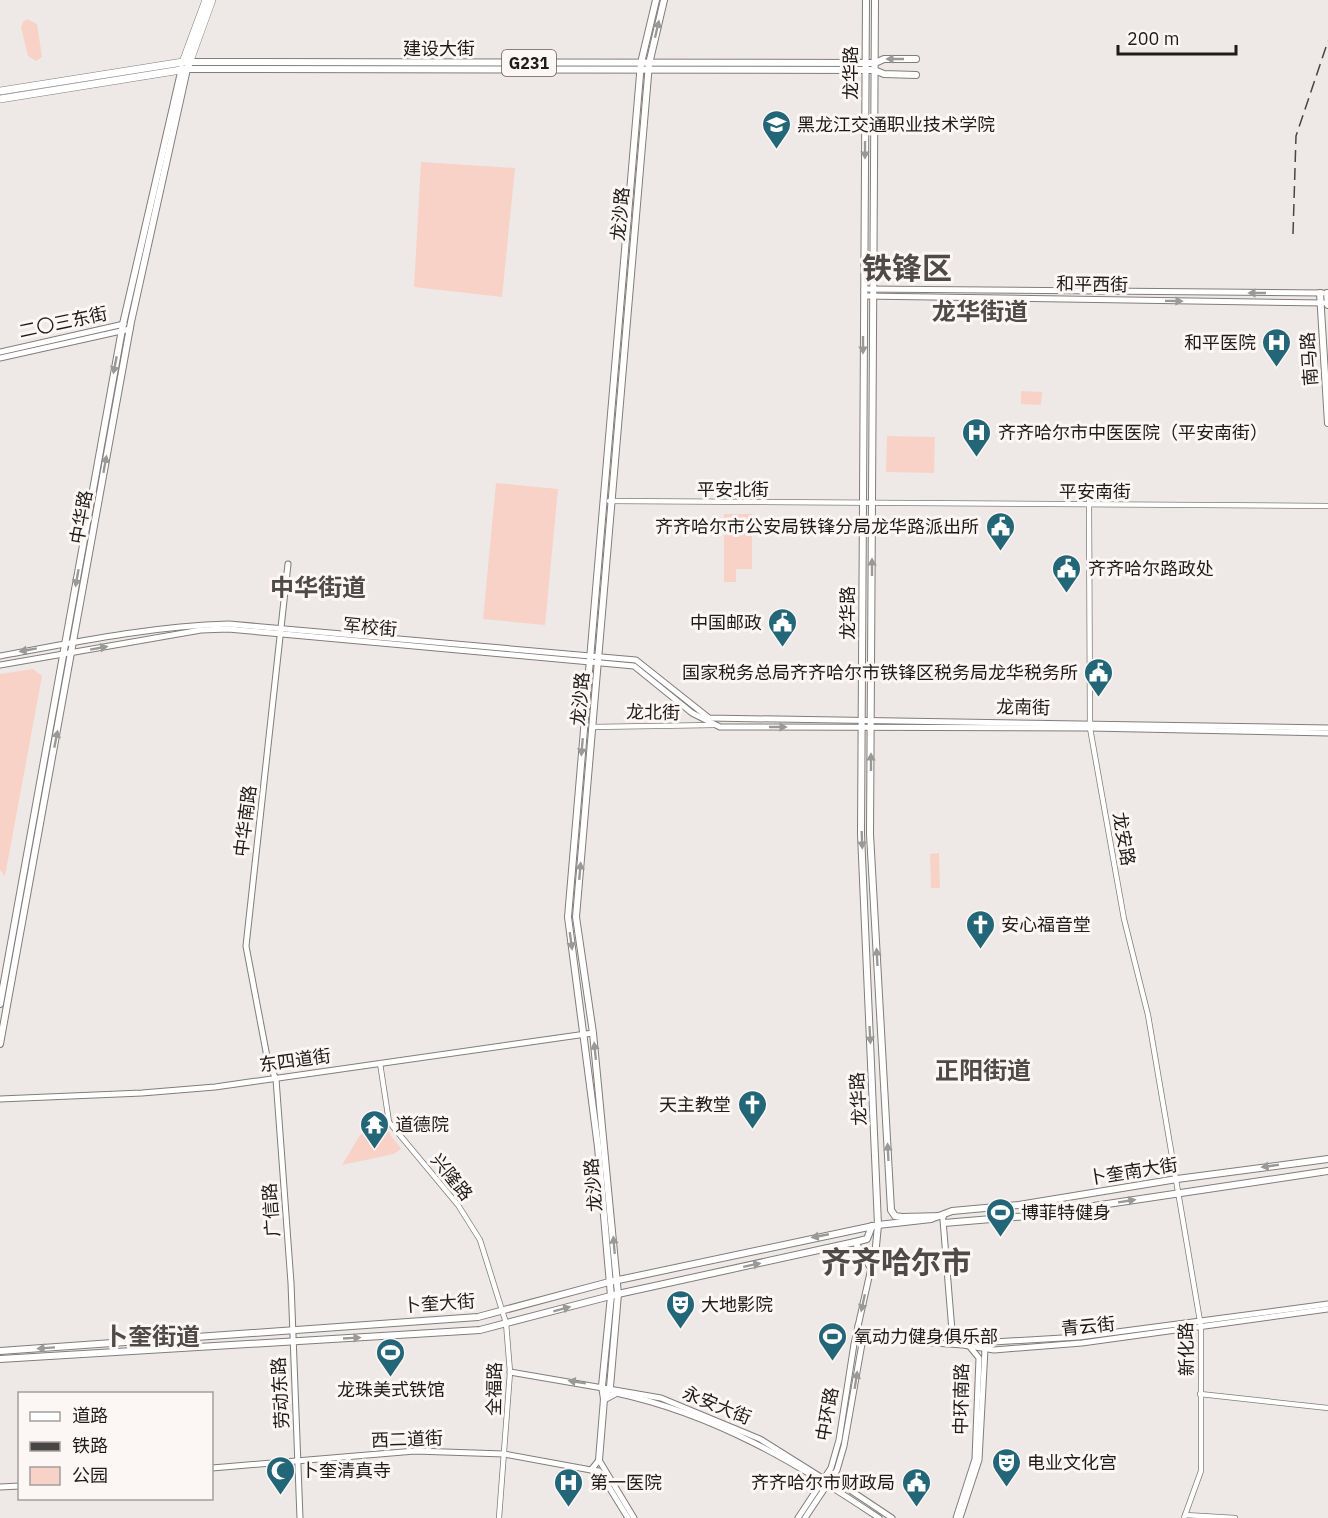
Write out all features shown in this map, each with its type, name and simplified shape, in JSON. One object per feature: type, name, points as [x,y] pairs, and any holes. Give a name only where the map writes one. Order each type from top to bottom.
[{"type":"highway","name":"中华路","points":[[185,66],[206,0]]},
{"type":"highway","name":"中华路","points":[[185,66],[212,0]]},
{"type":"highway","name":"建设大街","points":[[0,91],[185,66]]},
{"type":"highway","name":"建设大街","points":[[0,99],[185,66]]},
{"type":"main road","name":"龙沙路","points":[[599,1460],[604,1399],[602,1386],[617,1280],[593,1033],[576,917],[592,727],[603,501],[645,66],[656,0]]},
{"type":"main road","name":"龙沙路","points":[[604,1399],[610,1387],[614,1295],[609,1282],[600,1163],[568,917],[611,501],[645,66],[664,0]]},
{"type":"main road","name":"龙华路","points":[[866,0],[861,834],[876,1246]]},
{"type":"main road","name":"龙华路","points":[[875,0],[870,834],[891,1210],[895,1216],[943,1219]]},
{"type":"main road","name":"建设大街","points":[[874,67],[884,59],[916,59]]},
{"type":"main road","name":"建设大街","points":[[185,66],[874,67],[884,74],[916,75]]},
{"type":"main road","name":"中华路","points":[[0,1044],[131,325],[185,66]]},
{"type":"main road","name":"中华路","points":[[0,1004],[122,328],[185,66]]},
{"type":"main road","name":"和平西街","points":[[864,292],[1325,293]]},
{"type":"main road","name":"和平西街","points":[[873,292],[1326,304]]},
{"type":"main road","name":"南马路","points":[[1325,293],[1328,423]]},
{"type":"main road","name":"二〇三东街","points":[[0,358],[131,325]]},
{"type":"main road","name":"二〇三东街","points":[[0,352],[122,328]]},
{"type":"main road","name":"中华南路","points":[[276,1078],[268,1062],[246,946],[288,564]]},
{"type":"main road","name":"军校街","points":[[0,656],[66,643],[201,625],[595,659],[636,660],[695,708]]},
{"type":"main road","name":"军校街","points":[[0,665],[201,630],[281,632]]},
{"type":"main road","name":"军校街","points":[[595,659],[634,666],[692,713],[715,725]]},
{"type":"main road","name":"龙北街","points":[[695,708],[709,718],[718,718]]},
{"type":"main road","name":"龙南街","points":[[718,718],[862,725]]},
{"type":"main road","name":"龙南街","points":[[715,725],[1090,725],[1328,728]]},
{"type":"main road","name":"龙南街","points":[[1090,725],[1328,733]]},
{"type":"main road","name":"东四道街","points":[[0,1099],[142,1093],[276,1078],[593,1033]]},
{"type":"main road","name":"广信路","points":[[276,1078],[294,1336]]},
{"type":"main road","name":"卜奎南大街","points":[[943,1219],[952,1211],[1019,1205],[1177,1179],[1328,1159]]},
{"type":"main road","name":"卜奎南大街","points":[[943,1219],[1027,1216],[1328,1171]]},
{"type":"main road","points":[[871,1268],[855,1242],[867,1239],[875,1226],[943,1219]]},
{"type":"main road","name":"中环南路","points":[[943,1219],[952,1331],[964,1339],[979,1358],[975,1459],[956,1518]]},
{"type":"main road","name":"卜奎大街","points":[[0,1359],[294,1336],[307,1329],[478,1317],[617,1280],[875,1226]]},
{"type":"main road","name":"卜奎大街","points":[[0,1351],[294,1336],[480,1330],[614,1295],[855,1242]]},
{"type":"main road","name":"中环路","points":[[824,1482],[831,1468],[839,1440],[858,1326],[876,1246]]},
{"type":"main road","name":"青云街","points":[[863,1338],[985,1350],[1082,1343],[1328,1304]]},
{"type":"main road","name":"青云街","points":[[964,1339],[984,1342],[1079,1337],[1328,1309]]},
{"type":"main road","points":[[858,1326],[863,1338]]},
{"type":"main road","name":"劳动东路","points":[[294,1336],[300,1518]]},
{"type":"main road","name":"中环路","points":[[832,1478],[844,1446],[863,1338]]},
{"type":"main road","name":"中环南路","points":[[960,1518],[979,1460],[984,1342]]},
{"type":"main road","name":"永安大街","points":[[510,1372],[610,1387],[661,1398],[756,1437],[879,1518]]},
{"type":"main road","points":[[604,1399],[616,1393]]},
{"type":"main road","name":"永安大街","points":[[616,1393],[659,1402],[758,1443],[824,1482]]},
{"type":"main road","name":"西二道街","points":[[213,1468],[415,1451],[504,1454],[591,1470]]},
{"type":"main road","points":[[591,1470],[599,1460],[634,1518]]},
{"type":"main road","points":[[591,1470],[599,1471],[628,1518]]},
{"type":"main road","points":[[798,1518],[824,1482],[832,1478],[892,1518]]},
{"type":"main road","points":[[805,1518],[824,1482]]},
{"type":"main road","points":[[0,1487],[18,1486]]},
{"type":"street","name":"平安北街","points":[[603,501],[862,503]]},
{"type":"street","name":"平安南街","points":[[862,503],[1089,502],[1328,506]]},
{"type":"street","name":"龙安路","points":[[1089,502],[1090,725],[1124,919],[1148,1015],[1177,1179]]},
{"type":"street","name":"龙北街","points":[[669,726],[715,725]]},
{"type":"street","name":"龙北街","points":[[592,727],[715,725]]},
{"type":"street","name":"兴隆路","points":[[380,1063],[389,1122],[458,1205],[480,1240],[506,1323]]},
{"type":"street","name":"新化路","points":[[1177,1179],[1200,1324],[1201,1471],[1184,1517]]},
{"type":"street","name":"全福路","points":[[499,1518],[510,1372],[506,1323]]},
{"type":"street","points":[[1200,1394],[1328,1408]]},
{"type":"street","points":[[1184,1517],[1235,1518]]},
{"type":"green space","points":[[27,19],[37,24],[42,57],[36,61],[28,56],[21,27]]},
{"type":"green space","points":[[421,162],[515,168],[502,297],[414,287]]},
{"type":"green space","points":[[1021,391],[1042,392],[1041,405],[1021,404]]},
{"type":"green space","points":[[887,436],[935,437],[934,473],[886,472]]},
{"type":"green space","points":[[496,483],[558,489],[545,625],[483,619]]},
{"type":"green space","points":[[724,514],[752,514],[752,569],[736,569],[736,582],[724,582]]},
{"type":"green space","points":[[33,669],[42,676],[5,876],[0,870],[0,674]]},
{"type":"green space","points":[[939,853],[940,888],[931,888],[930,854]]},
{"type":"green space","name":"道德院","points":[[380,1126],[383,1132],[388,1131],[401,1149],[394,1154],[342,1165],[360,1135]]},
{"type":"railway","points":[[1293,234],[1296,136],[1328,41]]},
{"type":"place","name":"黑龙江交通职业技术学院","points":[[776,150]]},
{"type":"place","name":"和平医院","points":[[1277,368]]},
{"type":"place","name":"齐齐哈尔市中医医院（平安南街）","points":[[977,458]]},
{"type":"place","name":"齐齐哈尔市公安局铁锋分局龙华路派出所","points":[[1000,552]]},
{"type":"place","name":"齐齐哈尔路政处","points":[[1067,594]]},
{"type":"place","name":"中国邮政","points":[[783,648]]},
{"type":"place","name":"国家税务总局齐齐哈尔市铁锋区税务局龙华税务所","points":[[1099,698]]},
{"type":"place","name":"安心福音堂","points":[[980,950]]},
{"type":"place","name":"天主教堂","points":[[752,1130]]},
{"type":"place","name":"道德院","points":[[374,1150]]},
{"type":"place","name":"博菲特健身","points":[[1000,1238]]},
{"type":"place","name":"大地影院","points":[[680,1330]]},
{"type":"place","name":"氧动力健身俱乐部","points":[[833,1362]]},
{"type":"place","name":"龙珠美式铁馆","points":[[391,1378]]},
{"type":"place","name":"电业文化宫","points":[[1006,1488]]},
{"type":"place","name":"卜奎清真寺","points":[[280,1496]]},
{"type":"place","name":"第一医院","points":[[569,1508]]},
{"type":"place","name":"齐齐哈尔市财政局","points":[[916,1508]]},
{"type":"district","name":"铁锋区","points":[[907,267]]},
{"type":"district","name":"龙华街道","points":[[980,311]]},
{"type":"district","name":"中华街道","points":[[318,587]]},
{"type":"district","name":"正阳街道","points":[[983,1070]]},
{"type":"district","name":"齐齐哈尔市","points":[[896,1261]]},
{"type":"district","name":"卜奎街道","points":[[152,1336]]}]
